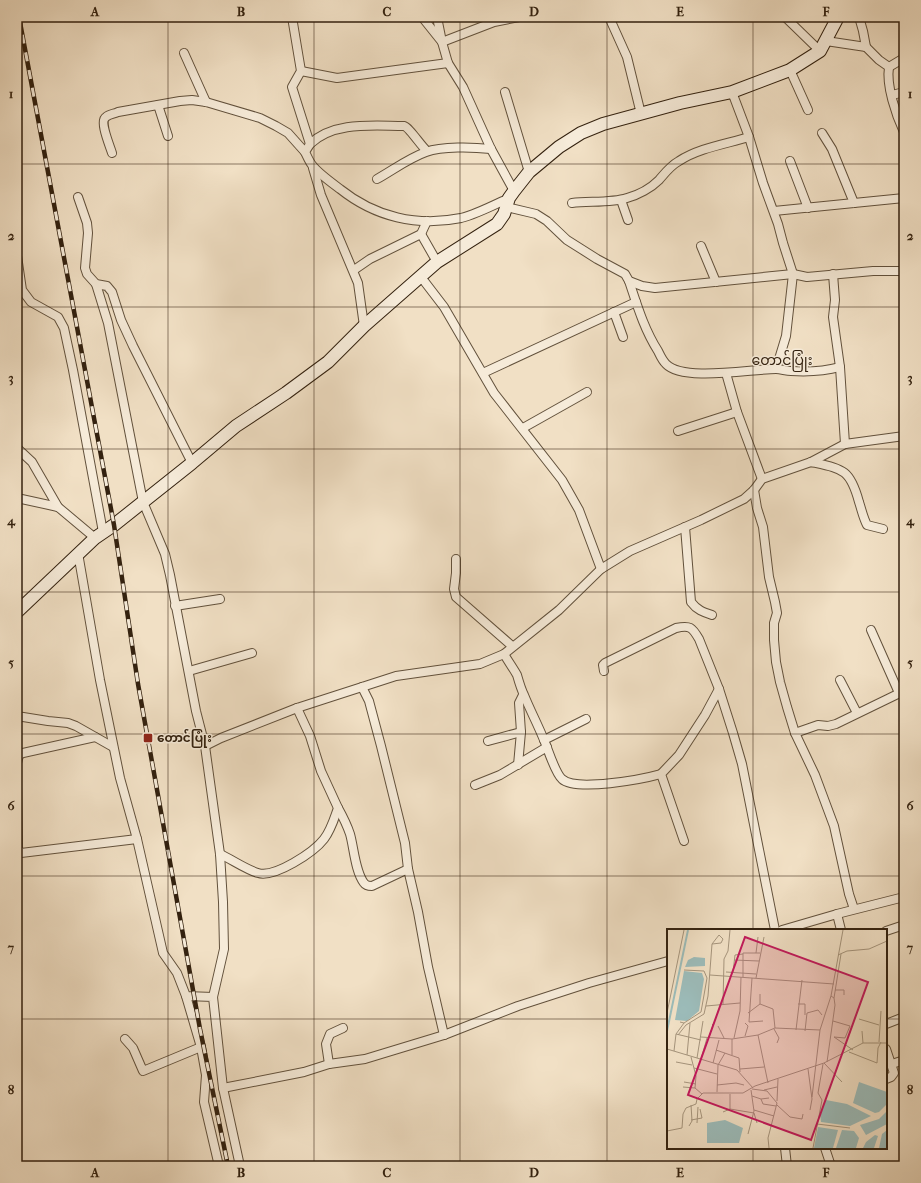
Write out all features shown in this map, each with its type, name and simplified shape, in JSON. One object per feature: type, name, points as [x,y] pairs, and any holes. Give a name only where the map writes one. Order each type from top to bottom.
[{"type":"street","points":[[292,17],[301,71],[292,87],[310,144]]},
{"type":"street","points":[[422,17],[442,42]]},
{"type":"street","points":[[437,17],[448,63],[463,86],[491,149],[510,199],[527,211],[536,214],[547,221],[567,240],[624,274],[629,280],[636,302],[652,341],[665,363],[672,369],[680,371],[726,373],[776,369],[816,371],[840,367]]},
{"type":"street","points":[[442,42],[494,22],[519,17]]},
{"type":"street","points":[[609,17],[627,57],[641,114]]},
{"type":"street","points":[[785,17],[823,46],[866,47]]},
{"type":"street","points":[[17,612],[99,535],[143,502],[236,426],[328,362],[364,326],[437,262],[497,224],[504,214],[510,199],[529,172],[559,147],[581,133],[603,124],[680,103],[732,92],[790,70],[823,46],[838,17]]},
{"type":"street","points":[[859,17],[866,47],[879,60],[889,67]]},
{"type":"street","points":[[184,53],[206,102]]},
{"type":"street","points":[[889,67],[904,58]]},
{"type":"street","points":[[301,71],[337,78],[448,63]]},
{"type":"street","points":[[889,67],[888,76],[892,95],[904,132]]},
{"type":"street","points":[[790,70],[808,110]]},
{"type":"street","points":[[505,92],[529,172]]},
{"type":"street","points":[[732,92],[762,183],[774,211],[793,274],[786,336],[776,369]]},
{"type":"street","points":[[892,95],[904,92]]},
{"type":"street","points":[[112,153],[103,123],[104,118],[118,112],[192,100],[206,102],[260,118],[288,132],[305,152],[313,166],[321,195],[354,270],[358,283],[364,326]]},
{"type":"street","points":[[158,105],[168,136]]},
{"type":"street","points":[[305,152],[310,144],[318,137],[341,128],[367,126],[404,126],[410,129],[416,140],[427,151]]},
{"type":"street","points":[[822,133],[832,149],[854,203]]},
{"type":"street","points":[[572,203],[621,200],[642,192],[653,185],[666,171],[689,156],[748,137]]},
{"type":"street","points":[[377,179],[427,151],[457,148],[491,149]]},
{"type":"street","points":[[790,161],[808,208]]},
{"type":"street","points":[[313,166],[350,197],[371,209],[389,216],[408,220],[427,221],[462,218],[510,199]]},
{"type":"street","points":[[78,197],[87,223],[88,233],[85,268],[87,274],[96,284],[108,323],[143,502],[165,554],[204,746],[220,854],[223,902],[224,950],[213,997],[223,1088],[240,1166]]},
{"type":"street","points":[[774,211],[904,198]]},
{"type":"street","points":[[621,200],[628,220]]},
{"type":"street","points":[[354,270],[370,259],[421,234],[427,221]]},
{"type":"street","points":[[421,234],[437,262]]},
{"type":"street","points":[[701,246],[716,282]]},
{"type":"street","points":[[17,256],[22,290],[31,302],[58,316],[64,328],[73,370],[99,535]]},
{"type":"street","points":[[629,280],[642,286],[655,288],[793,274],[807,277],[873,270],[904,270]]},
{"type":"street","points":[[833,274],[835,300],[833,317],[840,367],[844,444]]},
{"type":"street","points":[[421,277],[444,307],[494,393],[523,428],[562,480],[579,510],[601,569]]},
{"type":"street","points":[[96,284],[107,286],[112,292],[121,320],[133,346],[192,463]]},
{"type":"street","points":[[483,373],[636,302]]},
{"type":"street","points":[[614,312],[623,337]]},
{"type":"street","points":[[726,373],[737,412],[762,479]]},
{"type":"street","points":[[523,428],[587,392]]},
{"type":"street","points":[[678,431],[737,412]]},
{"type":"street","points":[[204,746],[297,708],[362,686],[396,676],[480,664],[504,654],[512,646],[559,610],[601,569],[630,551],[744,499],[754,490],[762,479],[811,462],[844,444],[904,436]]},
{"type":"street","points":[[17,448],[32,462],[58,507]]},
{"type":"street","points":[[811,462],[841,470],[850,477],[855,485],[862,517],[867,525],[883,529]]},
{"type":"street","points":[[754,490],[757,508],[763,526],[769,577],[777,613],[774,623],[776,662],[795,733],[815,775],[834,826],[849,894],[854,909]]},
{"type":"street","points":[[17,498],[58,507],[99,535]]},
{"type":"street","points":[[685,527],[691,602],[695,608],[712,615]]},
{"type":"street","points":[[78,554],[100,680],[120,778],[137,839],[163,953],[177,973],[186,996],[201,1047],[206,1075],[204,1102],[219,1166]]},
{"type":"street","points":[[456,559],[454,589],[456,597],[512,646]]},
{"type":"street","points":[[175,606],[220,598]]},
{"type":"street","points":[[604,671],[603,665],[605,663],[676,628],[685,626],[690,627],[699,639],[719,689],[742,764],[775,929]]},
{"type":"street","points":[[795,733],[818,725],[832,725],[901,692],[871,630]]},
{"type":"street","points":[[189,671],[252,654]]},
{"type":"street","points":[[504,654],[516,674],[523,695],[531,709],[562,779],[578,784],[601,784],[644,779],[661,774],[679,755],[705,715],[719,689]]},
{"type":"street","points":[[840,680],[857,714]]},
{"type":"street","points":[[362,686],[369,701],[405,843],[408,869],[428,967],[444,1035]]},
{"type":"street","points":[[518,765],[521,732],[519,703],[523,695]]},
{"type":"street","points":[[297,708],[310,736],[321,771],[350,833],[363,882],[367,886],[372,886],[408,869]]},
{"type":"street","points":[[17,716],[68,723],[113,747]]},
{"type":"street","points":[[475,785],[500,775],[518,765],[546,743],[586,719]]},
{"type":"street","points":[[488,741],[521,732]]},
{"type":"street","points":[[17,763],[19,755],[23,753],[95,737]]},
{"type":"street","points":[[661,774],[684,841]]},
{"type":"street","points":[[17,786],[18,849],[21,853],[137,839]]},
{"type":"street","points":[[220,854],[258,873],[266,874],[285,868],[314,850],[323,840],[330,830],[338,808]]},
{"type":"street","points":[[785,929],[854,909],[904,897]]},
{"type":"street","points":[[836,914],[841,929]]},
{"type":"street","points":[[887,931],[904,926]]},
{"type":"street","points":[[223,1088],[304,1072],[329,1064],[364,1059],[444,1035],[518,1006],[589,983],[667,961]]},
{"type":"street","points":[[186,996],[213,997]]},
{"type":"street","points":[[887,1024],[904,1017]]},
{"type":"street","points":[[329,1064],[326,1044],[330,1034],[343,1028]]},
{"type":"street","points":[[126,1039],[133,1048],[143,1071],[201,1047]]},
{"type":"street","points":[[887,1052],[892,1064],[893,1075],[887,1079]]},
{"type":"street","points":[[892,1064],[904,1060]]},
{"type":"street","points":[[786,1149],[787,1166]]},
{"type":"street","points":[[825,1149],[831,1166]]},
{"type":"railway","points":[[19,17],[114,525],[138,684],[200,1029],[228,1166]]},
{"type":"place","name":"တောင်ပြုံး","points":[[148,738]]},
{"type":"district","name":"တောင်ပြုံး","points":[[782,360]]}]
